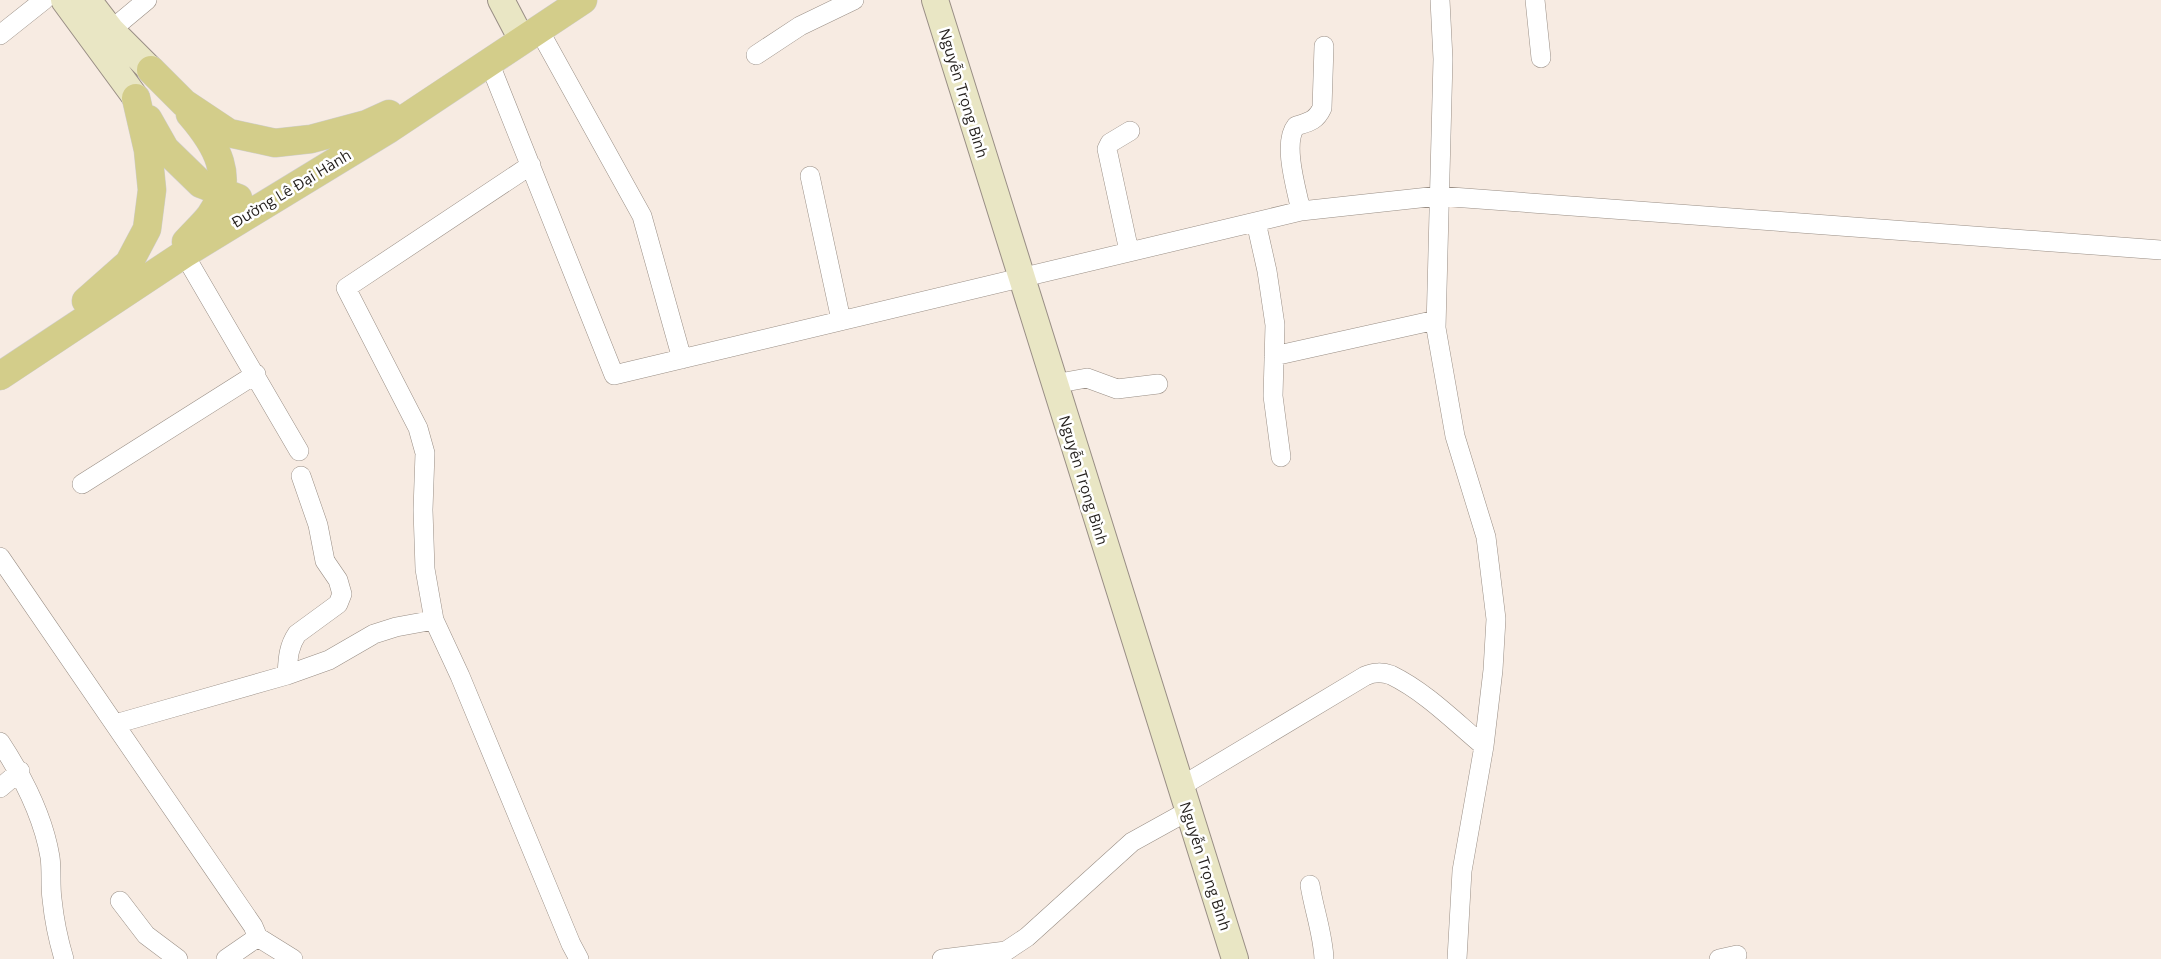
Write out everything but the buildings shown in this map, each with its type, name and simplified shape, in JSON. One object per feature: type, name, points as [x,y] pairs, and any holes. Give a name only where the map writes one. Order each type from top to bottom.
[{"type":"main road","name":"Đường Lê Đại Hành","points":[[0,374],[184,254],[389,128],[584,0]]},
{"type":"main road","points":[[151,70],[184,103],[229,133],[275,142],[311,139],[367,124],[459,83]]},
{"type":"main road","points":[[134,287],[187,242],[211,215],[222,192],[224,169],[205,132],[151,70]]},
{"type":"main road","points":[[136,98],[165,149],[201,184],[236,198],[263,196],[313,174]]},
{"type":"main road","points":[[0,374],[129,263],[147,228],[152,190],[148,150],[136,98]]},
{"type":"street","points":[[0,36],[44,0]]},
{"type":"street","points":[[64,0],[136,98]]},
{"type":"street","points":[[88,0],[111,30],[151,70]]},
{"type":"street","points":[[111,30],[146,0]]},
{"type":"street","points":[[501,0],[531,35],[642,216],[682,359]]},
{"type":"street","points":[[756,55],[800,26],[854,0]]},
{"type":"street","name":"Nguyễn Trọng Bình","points":[[935,0],[1020,277],[1235,959]]},
{"type":"street","points":[[1440,0],[1443,59],[1436,320],[1455,436],[1486,537],[1496,619],[1493,670],[1484,746],[1462,872],[1456,959]]},
{"type":"street","points":[[1535,0],[1541,58]]},
{"type":"street","points":[[1301,211],[1290,153],[1290,136],[1296,126],[1312,122],[1318,117],[1322,108],[1324,46]]},
{"type":"street","points":[[490,62],[614,375],[1301,211],[1438,196],[2161,250]]},
{"type":"street","points":[[1129,251],[1107,149],[1110,143],[1130,131]]},
{"type":"street","points":[[531,165],[346,288],[423,441],[425,453],[423,510],[425,569],[434,620],[460,676],[571,944],[579,959]]},
{"type":"street","points":[[810,176],[841,320]]},
{"type":"street","points":[[1256,222],[1275,325],[1273,396],[1281,457]]},
{"type":"street","points":[[184,254],[256,374],[299,451]]},
{"type":"street","points":[[1274,356],[1436,320]]},
{"type":"street","points":[[82,484],[256,374]]},
{"type":"street","points":[[1054,384],[1087,378],[1117,389],[1158,384]]},
{"type":"street","points":[[287,675],[290,646],[293,639],[338,604],[342,594],[338,580],[325,561],[318,525],[301,476]]},
{"type":"street","points":[[0,557],[253,926],[256,936],[294,959]]},
{"type":"street","points":[[116,724],[287,675],[328,660],[374,634],[396,627],[434,620]]},
{"type":"street","points":[[942,959],[991,954],[1012,948],[1027,937],[1132,842],[1184,799],[1365,676],[1374,673],[1391,676],[1423,696],[1484,746]]},
{"type":"street","points":[[0,742],[20,771],[35,805],[50,858],[52,899],[57,934],[64,959]]},
{"type":"street","points":[[0,788],[20,771]]},
{"type":"street","points":[[1310,885],[1314,908],[1324,943],[1324,959]]},
{"type":"street","points":[[120,901],[146,934],[178,959]]},
{"type":"street","points":[[226,959],[248,946],[256,936]]}]
